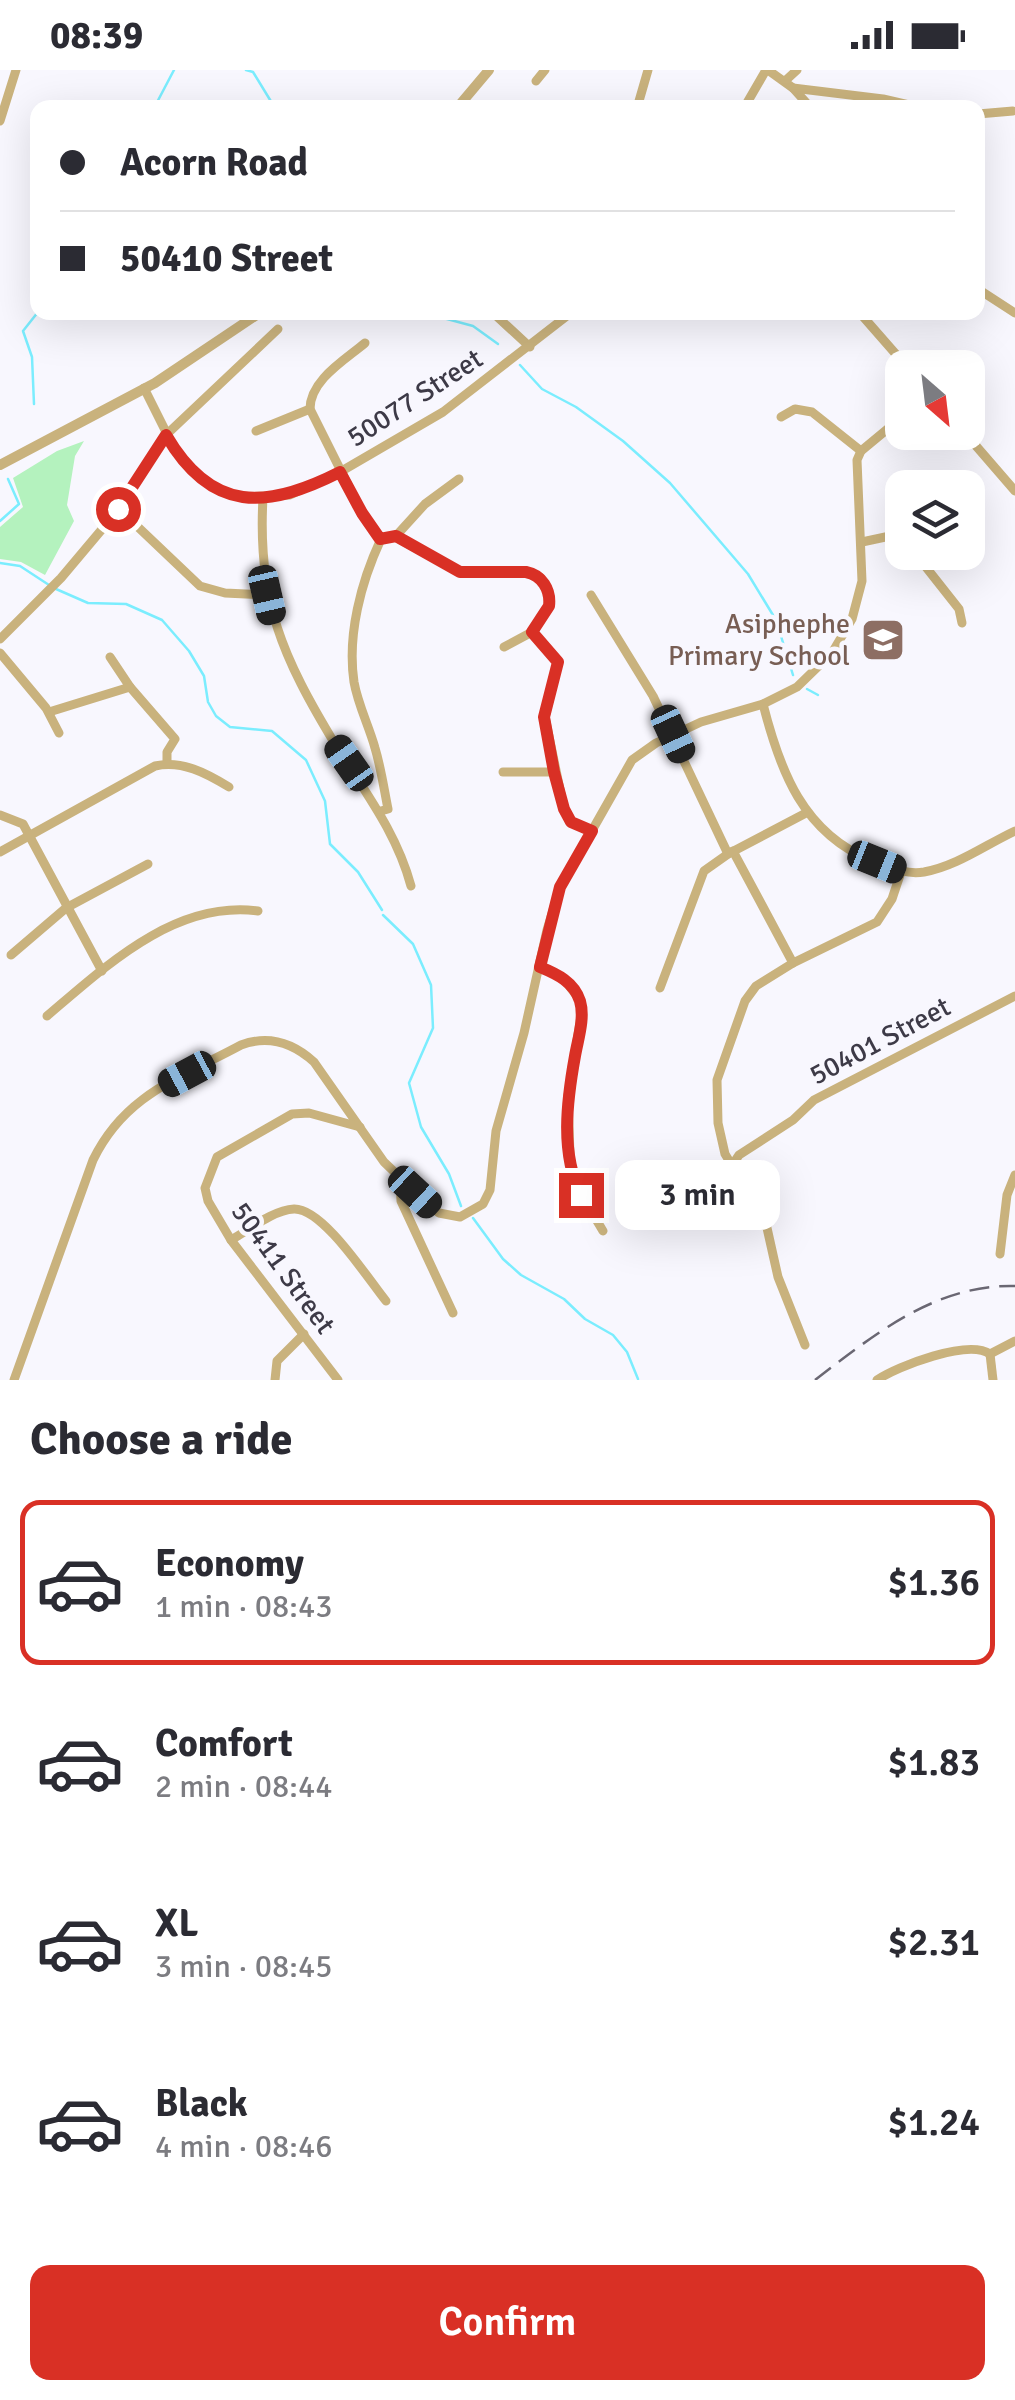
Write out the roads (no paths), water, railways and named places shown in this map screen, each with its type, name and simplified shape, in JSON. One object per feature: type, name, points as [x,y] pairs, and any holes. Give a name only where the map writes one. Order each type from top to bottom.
[{"type":"street","points":[[0,121],[16,70]]},
{"type":"street","points":[[464,100],[489,70]]},
{"type":"street","points":[[536,81],[545,70]]},
{"type":"street","points":[[639,100],[648,70]]},
{"type":"street","points":[[749,100],[767,70],[789,84],[804,100]]},
{"type":"street","points":[[789,84],[797,70]]},
{"type":"street","points":[[789,84],[887,100]]},
{"type":"street","points":[[985,113],[1014,111]]},
{"type":"street","points":[[985,294],[1015,313]]},
{"type":"street","points":[[0,465],[203,354],[250,320]]},
{"type":"street","points":[[501,320],[530,347]]},
{"type":"street","name":"50077 Street","points":[[144,388],[166,435],[189,468],[218,489],[241,497],[290,495],[340,472],[444,412],[562,320]]},
{"type":"street","points":[[865,320],[892,350]]},
{"type":"street","points":[[0,638],[61,578],[118,509],[166,435],[278,328]]},
{"type":"street","points":[[365,343],[316,387],[310,408],[340,472],[380,539]]},
{"type":"street","points":[[256,431],[310,408]]},
{"type":"street","points":[[781,417],[795,408],[812,412],[861,451]]},
{"type":"street","points":[[14,1380],[93,1160],[110,1128],[131,1106],[241,1045],[258,1040],[296,1048],[314,1062],[384,1162],[430,1206],[449,1216],[476,1211],[488,1196],[496,1131],[560,887],[632,760],[673,734],[725,713],[763,704],[797,686],[832,653],[857,605],[862,582],[856,474],[861,451],[885,431]]},
{"type":"street","points":[[979,450],[1015,492]]},
{"type":"street","points":[[380,539],[396,536],[425,504],[458,479]]},
{"type":"street","points":[[263,498],[267,595],[274,626],[336,745],[384,810]]},
{"type":"street","points":[[118,509],[200,586],[226,593],[267,595]]},
{"type":"street","points":[[396,536],[460,572],[534,573],[545,585],[550,599],[532,632],[504,647]]},
{"type":"street","points":[[862,542],[885,537]]},
{"type":"street","points":[[380,539],[356,616],[352,664],[358,702],[375,747],[384,810],[410,886]]},
{"type":"street","points":[[928,570],[958,609],[962,624]]},
{"type":"street","points":[[591,595],[638,670],[731,853],[793,963]]},
{"type":"street","points":[[532,632],[558,662],[544,717],[564,809],[571,822],[592,831]]},
{"type":"street","points":[[0,654],[49,712],[59,733]]},
{"type":"street","points":[[110,657],[130,688],[155,712],[175,740],[167,752],[167,764]]},
{"type":"street","points":[[49,712],[130,688]]},
{"type":"street","points":[[763,704],[782,771],[806,812],[844,847],[900,872],[928,872],[1015,831]]},
{"type":"street","points":[[0,852],[155,766],[203,770],[229,787]]},
{"type":"street","points":[[503,772],[554,772]]},
{"type":"street","points":[[660,988],[699,878],[709,866],[806,812]]},
{"type":"street","points":[[0,815],[23,824],[102,970]]},
{"type":"street","points":[[11,955],[66,908],[148,864]]},
{"type":"street","points":[[805,1345],[780,1284],[764,1219],[725,1154],[718,1123],[716,1080],[748,995],[793,963],[877,922],[892,899],[900,872]]},
{"type":"street","points":[[47,1016],[102,970],[194,914],[222,908],[258,911]]},
{"type":"street","points":[[540,967],[563,978],[580,1000],[582,1016],[568,1096],[570,1156],[576,1184],[604,1231]]},
{"type":"street","name":"50401 Street","points":[[737,1176],[735,1161],[739,1155],[793,1120],[814,1100],[1015,996]]},
{"type":"street","name":"50411 Street","points":[[338,1380],[231,1240],[208,1202],[205,1188],[217,1157],[292,1114],[309,1113],[360,1128]]},
{"type":"street","points":[[1000,1254],[1007,1195],[1015,1175]]},
{"type":"street","points":[[400,1178],[401,1201],[454,1313]]},
{"type":"street","points":[[231,1240],[284,1211],[308,1211],[322,1222],[386,1301]]},
{"type":"street","points":[[275,1380],[277,1360],[304,1334]]},
{"type":"street","points":[[876,1380],[888,1372],[956,1351],[974,1348],[990,1354],[1015,1341]]},
{"type":"street","points":[[990,1354],[993,1380]]},
{"type":"waterway","points":[[158,100],[174,70]]},
{"type":"waterway","points":[[246,70],[253,72],[270,100]]},
{"type":"waterway","points":[[32,320],[23,331],[32,357],[34,404]]},
{"type":"waterway","points":[[451,320],[473,326],[498,344]]},
{"type":"waterway","points":[[520,365],[542,389],[576,407],[623,441],[670,483],[748,574],[776,620],[793,675]]},
{"type":"waterway","points":[[0,521],[19,504],[8,479]]},
{"type":"waterway","points":[[0,563],[20,566],[49,585]]},
{"type":"waterway","points":[[56,589],[88,603],[126,604],[162,620],[204,676],[208,702],[216,716],[230,727],[272,731],[306,760],[325,801],[330,844],[358,872],[382,910]]},
{"type":"waterway","points":[[807,689],[818,695]]},
{"type":"waterway","points":[[383,915],[413,944],[431,985],[433,1028],[409,1083],[421,1127],[449,1174],[461,1206]]},
{"type":"waterway","points":[[473,1218],[503,1259],[521,1275],[564,1299],[585,1319],[613,1335],[627,1352],[638,1379]]},
{"type":"railway","points":[[815,1380],[884,1330],[933,1303],[959,1293],[1015,1286]]},
{"type":"place","name":"Asiphephe Primary School","points":[[883,640]]}]
